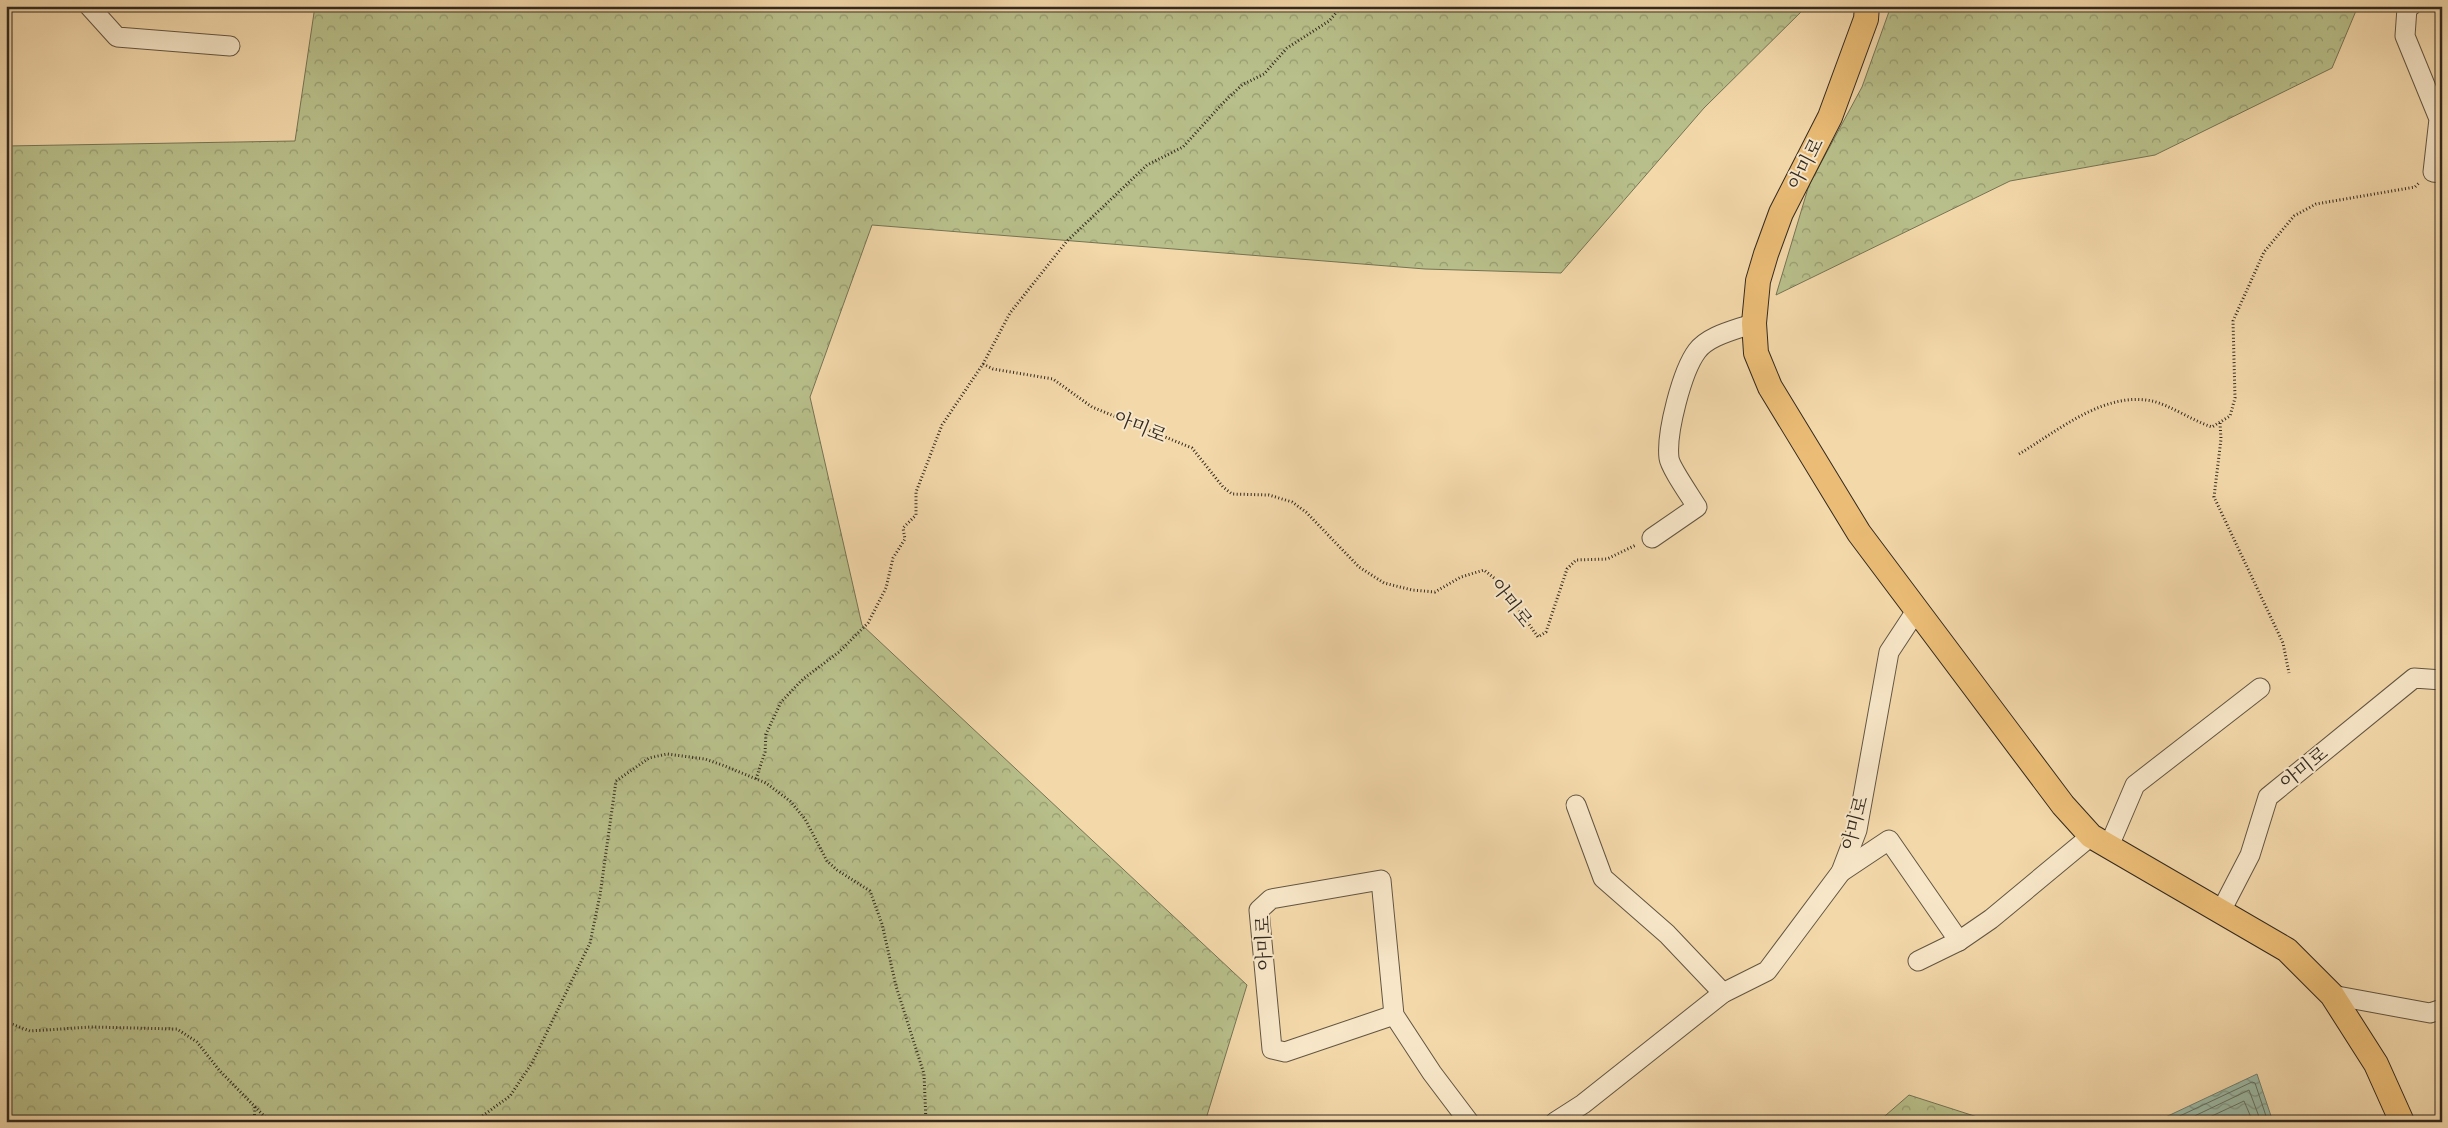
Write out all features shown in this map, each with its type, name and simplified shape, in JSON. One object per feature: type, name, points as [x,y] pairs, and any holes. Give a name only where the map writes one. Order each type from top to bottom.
[{"type":"main road","name":"아미로","points":[[1867,6],[1866,19],[1830,117],[1781,213],[1758,281],[1754,323],[1756,353],[1770,387],[1859,533],[2063,805],[2100,841],[2287,950],[2332,995],[2376,1064],[2402,1122]]},
{"type":"street","points":[[89,6],[117,37],[230,46]]},
{"type":"street","points":[[2411,6],[2407,8],[2405,36],[2439,120],[2438,173]]},
{"type":"street","points":[[1652,538],[1697,507],[1669,459],[1670,433],[1685,376],[1697,351],[1716,337],[1754,323]]},
{"type":"street","name":"아미로","points":[[1555,1122],[1584,1104],[1723,993],[1767,971],[1841,872],[1856,830],[1889,652],[1916,611]]},
{"type":"street","name":"아미로","points":[[2221,911],[2250,855],[2268,797],[2414,678],[2442,680]]},
{"type":"street","points":[[1918,961],[1959,941],[2100,841],[2135,785],[2260,688]]},
{"type":"street","points":[[1576,805],[1603,878],[1666,934],[1723,993]]},
{"type":"street","points":[[1841,872],[1889,840],[1959,941]]},
{"type":"street","name":"아미로","points":[[1394,1015],[1286,1052],[1272,1049],[1259,910],[1271,899],[1381,880],[1394,1015],[1432,1073],[1469,1122]]},
{"type":"street","points":[[2332,995],[2430,1013],[2442,1008]]},
{"type":"path","points":[[756,779],[765,752],[766,734],[781,702],[803,679],[839,652],[868,623],[886,588],[893,558],[906,540],[904,528],[916,515],[916,492],[942,425],[983,364],[1010,313],[1067,241],[1147,165],[1183,148],[1222,103],[1242,85],[1264,74],[1288,48],[1329,21],[1342,6]]},
{"type":"path","points":[[2019,454],[2095,409],[2127,398],[2154,401],[2196,422],[2212,427],[2230,416],[2235,398],[2233,321],[2264,252],[2294,216],[2316,204],[2415,187],[2438,173]]},
{"type":"path","name":"아미로","points":[[983,364],[993,369],[1052,379],[1092,408],[1192,448],[1222,487],[1232,494],[1269,495],[1292,502],[1306,512],[1359,567],[1384,583],[1412,590],[1435,592],[1461,577],[1484,570],[1499,582],[1538,637],[1546,632],[1567,569],[1576,560],[1607,559],[1652,538]]},
{"type":"path","points":[[2220,422],[2221,439],[2214,497],[2283,643],[2289,673]]},
{"type":"path","points":[[474,1122],[483,1120],[510,1096],[532,1063],[590,943],[600,894],[616,781],[649,758],[667,754],[706,758],[756,779],[779,792],[790,801],[805,819],[827,861],[837,870],[870,891],[882,924],[896,986],[924,1074],[926,1122]]},
{"type":"path","points":[[6,1022],[30,1031],[91,1028],[177,1029],[197,1042],[219,1070],[255,1107],[265,1117],[275,1122]]},
{"type":"path","points":[[254,1122],[255,1107]]},
{"type":"green space","points":[[315,6],[1807,6],[1704,108],[1561,273],[1425,269],[872,225],[810,397],[862,625],[1247,985],[1205,1122],[6,1122],[6,146],[295,141]]},
{"type":"green space","points":[[1891,6],[2358,6],[2332,68],[2155,155],[2010,181],[1776,295],[1809,185],[1862,87]]},
{"type":"green space","points":[[1909,1095],[1993,1122],[1878,1122]]},
{"type":"water","points":[[2257,1074],[2273,1122],[2155,1122]]}]
